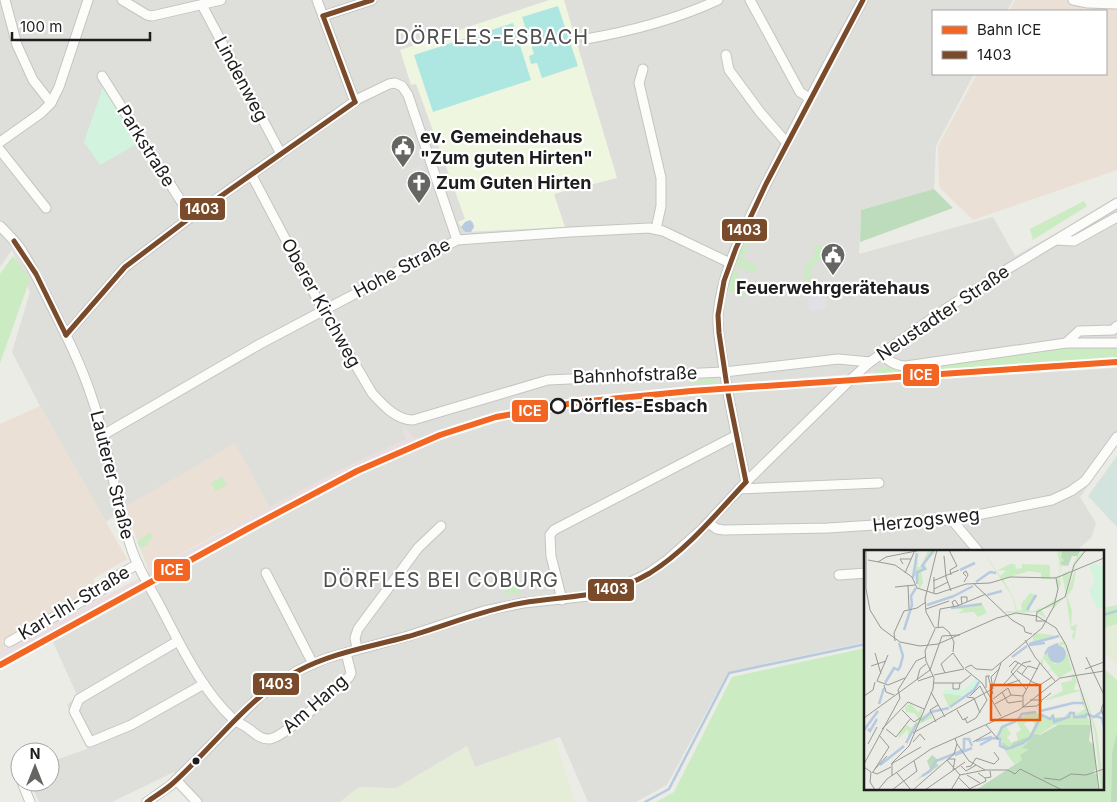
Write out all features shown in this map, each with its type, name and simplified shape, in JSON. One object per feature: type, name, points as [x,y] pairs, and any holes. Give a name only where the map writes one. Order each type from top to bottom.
[{"type":"street","points":[[4,0],[17,45],[33,80],[51,103]]},
{"type":"street","points":[[0,142],[41,113],[51,103],[59,87],[88,0]]},
{"type":"street","points":[[122,0],[147,15],[221,0]]},
{"type":"street","points":[[317,0],[355,102]]},
{"type":"street","points":[[323,16],[372,0]]},
{"type":"street","points":[[586,39],[661,22],[689,13],[718,0]]},
{"type":"street","points":[[750,0],[800,92],[809,98]]},
{"type":"street","points":[[863,0],[786,142],[751,215],[730,263],[718,313],[718,328],[724,372],[737,435],[742,486],[879,483]]},
{"type":"street","points":[[1073,0],[1088,3],[1117,4]]},
{"type":"street","name":"Lindenweg","points":[[202,4],[281,154]]},
{"type":"street","points":[[726,56],[729,70],[760,112],[786,142]]},
{"type":"street","points":[[643,70],[639,83],[661,178],[661,206],[656,229]]},
{"type":"street","name":"Parkstraße","points":[[102,76],[191,216]]},
{"type":"street","points":[[66,335],[125,268],[191,216],[355,102],[389,84],[395,83],[402,86],[408,95],[457,240]]},
{"type":"street","points":[[0,150],[46,208]]},
{"type":"street","name":"Oberer Kirchweg","points":[[251,174],[323,310],[372,393],[381,403],[405,420]]},
{"type":"street","name":"Neustadter Straße","points":[[147,802],[176,780],[260,696],[283,679],[312,664],[358,649],[408,636],[484,610],[506,605],[589,596],[616,589],[649,573],[666,561],[708,523],[742,486],[870,362],[955,303],[1117,203]]},
{"type":"street","points":[[1056,240],[1074,241],[1117,216]]},
{"type":"street","name":"Lauterer Straße","points":[[0,226],[19,248],[36,274],[66,335],[93,398],[124,526],[130,547],[138,564],[178,642],[204,684],[234,720]]},
{"type":"street","name":"Hohe Straße","points":[[103,435],[260,344],[457,240],[581,231],[656,229],[730,263]]},
{"type":"street","points":[[1066,343],[1079,331],[1113,330],[1117,326]]},
{"type":"street","points":[[881,354],[891,362],[906,366],[1066,343],[1117,343]]},
{"type":"street","name":"Bahnhofstraße","points":[[405,420],[413,420],[548,380],[724,372],[838,360],[870,362]]},
{"type":"street","points":[[562,600],[551,556],[550,535],[554,530],[737,435]]},
{"type":"street","name":"Herzogsweg","points":[[708,523],[716,529],[724,530],[828,528],[952,520],[1052,500],[1071,492],[1084,481],[1117,437]]},
{"type":"street","points":[[952,520],[977,550]]},
{"type":"street","points":[[358,649],[355,638],[358,629],[418,548],[441,526]]},
{"type":"street","name":"Karl-Ihl-Straße","points":[[9,642],[102,590],[110,580],[138,564]]},
{"type":"street","points":[[839,575],[864,573]]},
{"type":"street","points":[[266,574],[312,664]]},
{"type":"street","points":[[178,642],[80,699],[74,711],[90,742],[130,725],[204,684]]},
{"type":"street","name":"Am Hang","points":[[234,720],[260,738],[271,739],[279,735],[312,710],[349,677],[351,673],[346,653]]},
{"type":"street","points":[[176,780],[197,802]]},
{"type":"shaded area","points":[[0,0],[1013,0],[1008,10],[932,10],[932,75],[973,75],[936,146],[934,189],[861,210],[859,254],[993,217],[1015,256],[1117,200],[1117,354],[722,384],[570,399],[519,409],[422,438],[271,510],[125,507],[106,522],[40,406],[12,352],[30,292],[12,250],[0,267]]},
{"type":"shaded area","points":[[549,0],[564,0],[617,178],[554,194],[565,227],[465,232],[458,222],[465,219],[416,84],[411,85],[400,50]]},
{"type":"shaded area","points":[[1015,0],[1117,0],[1117,170],[973,220],[939,187],[938,146],[976,75],[1107,75],[1107,10],[1010,10]]},
{"type":"shaded area","points":[[558,6],[578,66],[542,78],[537,63],[531,64],[529,56],[534,54],[522,17]]},
{"type":"shaded area","points":[[513,23],[531,80],[433,112],[414,55]]},
{"type":"shaded area","points":[[104,84],[140,142],[100,165],[84,142]]},
{"type":"shaded area","points":[[422,165],[421,178],[425,187],[406,194],[402,185],[415,180],[411,169]]},
{"type":"shaded area","points":[[470,220],[474,227],[471,232],[465,232],[461,227]]},
{"type":"shaded area","points":[[807,284],[811,284],[812,290],[825,289],[827,309],[810,311]]},
{"type":"shaded area","points":[[1117,358],[1117,366],[865,382],[872,375]]},
{"type":"shaded area","points":[[1117,368],[1117,446],[1080,497],[1096,523],[1091,538],[1077,550],[864,550],[864,642],[728,672],[667,785],[636,802],[588,802],[560,737],[475,767],[467,746],[396,789],[359,787],[340,802],[200,802],[174,772],[112,802],[39,802],[34,792],[60,792],[60,758],[87,749],[67,705],[77,695],[53,642],[367,469],[420,446],[505,420],[598,404],[734,392]]},
{"type":"shaded area","points":[[836,378],[830,385],[735,390],[735,385]]},
{"type":"shaded area","points":[[722,385],[724,392],[581,403],[552,408],[487,422],[423,445],[424,447],[373,469],[261,526],[0,670],[0,651],[149,573],[147,567],[154,559],[155,561],[166,555],[169,561],[337,471],[406,439],[403,432],[404,427],[414,438],[417,437],[420,440],[516,410],[569,400]]},
{"type":"shaded area","points":[[40,406],[127,559],[93,579],[95,588],[90,593],[2,641],[5,648],[0,651],[0,424]]},
{"type":"shaded area","points":[[235,443],[271,510],[223,531],[168,561],[166,556],[147,567],[125,507]]},
{"type":"shaded area","points":[[1117,456],[1117,527],[1088,496]]},
{"type":"shaded area","points":[[1117,624],[1117,664],[1104,654],[1104,628]]},
{"type":"shaded area","points":[[555,739],[575,802],[340,802],[359,787],[396,788],[467,746],[475,767]]},
{"type":"green space","points":[[934,189],[953,208],[860,242],[861,210]]},
{"type":"green space","points":[[1084,201],[1087,206],[1033,240],[1030,229]]},
{"type":"green space","points":[[746,240],[750,241],[742,259],[757,266],[756,274],[735,264]]},
{"type":"green space","points":[[818,244],[822,247],[820,252],[830,256],[830,260],[814,261],[814,267],[810,268],[811,284],[809,284],[804,277],[806,274],[803,273],[810,257],[813,259],[815,254],[813,253]]},
{"type":"green space","points":[[13,256],[30,279],[0,363],[0,274]]},
{"type":"green space","points":[[733,269],[738,271],[734,284],[751,290],[747,296],[728,290]]},
{"type":"green space","points":[[1065,346],[1117,346],[1117,358],[872,375],[882,367],[905,369]]},
{"type":"green space","points":[[717,379],[718,384],[691,384],[690,381]]},
{"type":"green space","points":[[222,477],[227,485],[215,491],[211,483]]},
{"type":"green space","points":[[150,532],[152,538],[147,545],[140,548],[137,542]]},
{"type":"green space","points":[[510,585],[517,585],[521,593],[504,595],[506,588]]},
{"type":"green space","points":[[1117,605],[1117,624],[1104,628],[1104,608]]},
{"type":"green space","points":[[864,648],[864,790],[1104,790],[1104,669],[1117,680],[1117,732],[1112,753],[1111,802],[656,802],[674,792],[732,677]]},
{"type":"green space","points":[[1117,732],[1117,802],[1111,802],[1112,753]]},
{"type":"waterway","points":[[1104,615],[1117,611]]},
{"type":"waterway","points":[[645,802],[669,789],[729,673],[864,644]]},
{"type":"rail line","name":"ICE","points":[[0,665],[357,471],[440,435],[496,417],[579,402],[691,391],[1117,362]]},
{"type":"transit line","name":"1403","points":[[323,16],[372,0]]},
{"type":"transit line","name":"1403","points":[[746,482],[728,393],[719,333],[718,315],[724,281],[736,248],[766,184],[863,0]]},
{"type":"transit line","name":"1403","points":[[323,16],[355,102]]},
{"type":"transit line","name":"1403","points":[[66,335],[125,267],[191,217],[355,102]]},
{"type":"transit line","name":"1403","points":[[14,241],[36,274],[66,335]]},
{"type":"transit line","name":"1403","points":[[147,802],[172,784],[263,694],[298,671],[324,659],[406,637],[492,610],[522,603],[588,595],[618,588],[650,573],[664,564],[701,531],[746,482]]},
{"type":"place","name":"ev. Gemeindehaus \"Zum guten Hirten\"","points":[[403,168]]},
{"type":"place","name":"Zum Guten Hirten","points":[[419,204]]},
{"type":"place","name":"Feuerwehrgerätehaus","points":[[833,276]]},
{"type":"place","name":"Dörfles-Esbach","points":[[558,406]]},
{"type":"district","name":"DÖRFLES-ESBACH","points":[[492,37]]},
{"type":"district","name":"DÖRFLES BEI COBURG","points":[[441,580]]}]
